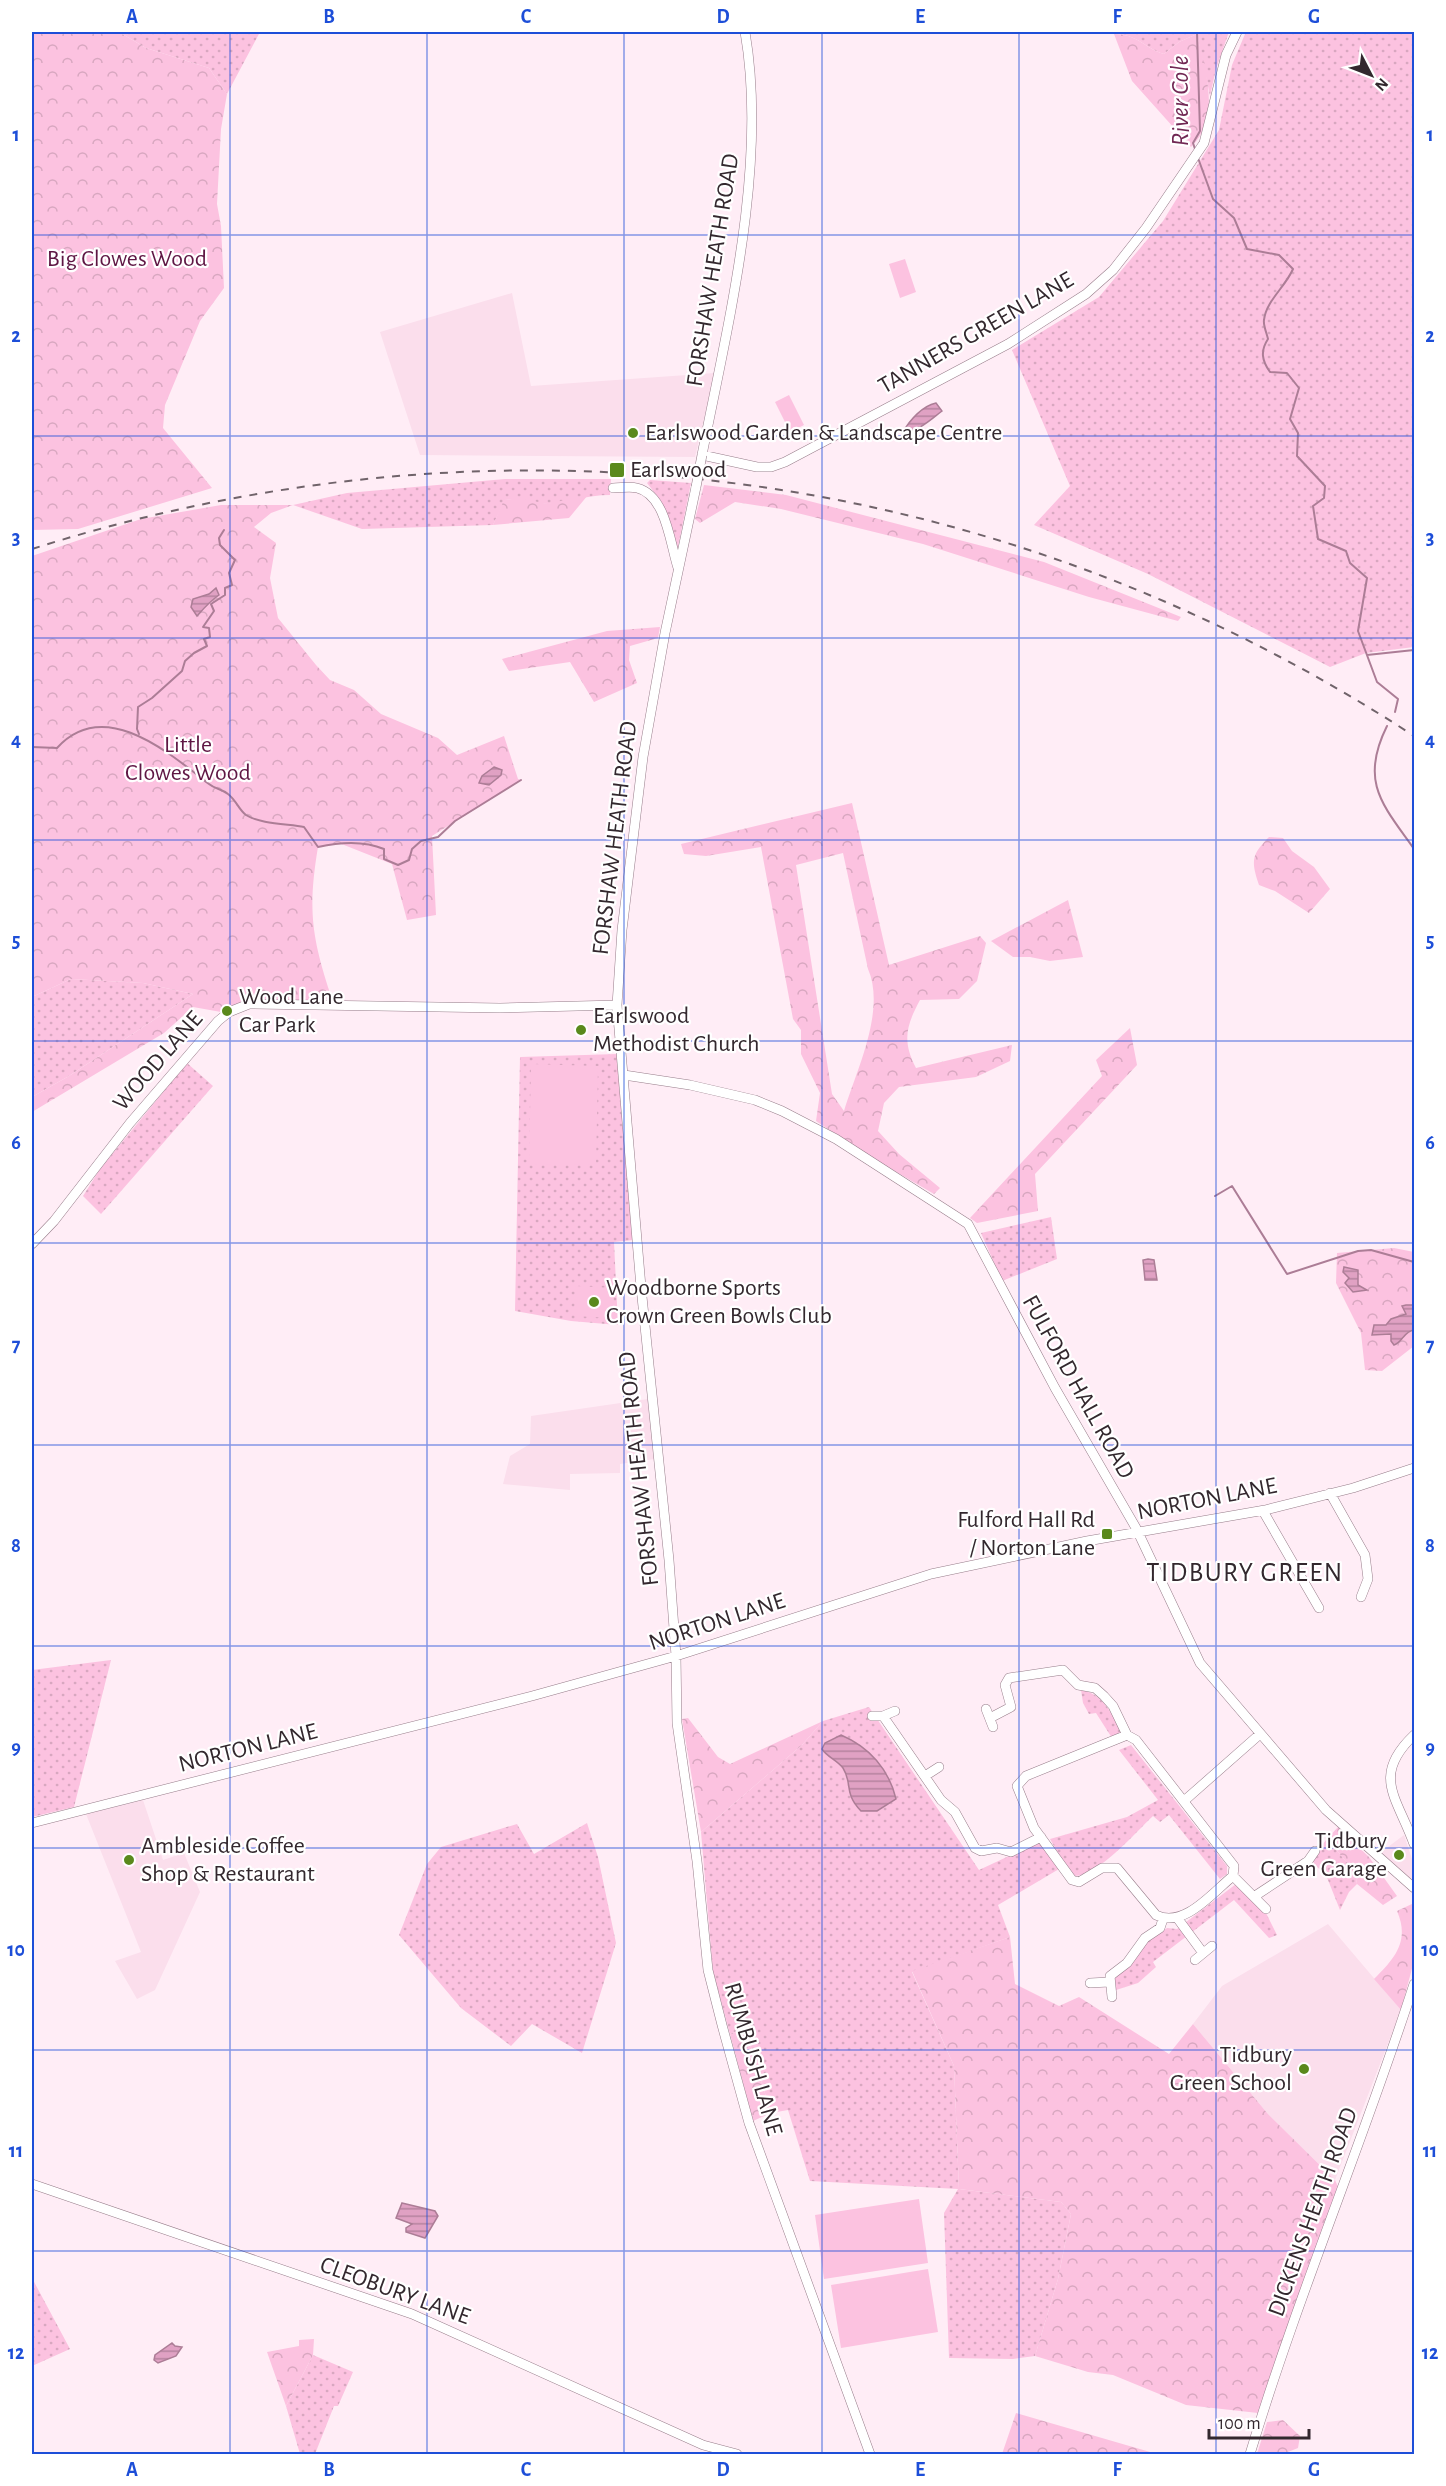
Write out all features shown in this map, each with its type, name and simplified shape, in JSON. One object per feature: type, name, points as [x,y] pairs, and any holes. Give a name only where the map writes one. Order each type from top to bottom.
[{"type":"street","name":"FORSHAW HEATH ROAD","points":[[676,1656],[669,1560],[640,1287],[617,1005],[622,930],[643,757],[736,271],[750,173],[753,123],[745,32]]},
{"type":"street","name":"TANNERS GREEN LANE","points":[[702,455],[757,467],[776,465],[1028,332],[1086,294],[1113,270],[1146,228],[1204,142],[1226,55],[1237,32]]},
{"type":"street","points":[[613,488],[636,488],[653,496],[662,511],[679,570]]},
{"type":"street","name":"WOOD LANE","points":[[32,1244],[54,1221],[130,1123],[218,1021],[229,1012],[249,1004],[488,1008],[617,1005]]},
{"type":"street","name":"FULFORD HALL ROAD","points":[[624,1075],[733,1095],[782,1111],[836,1139],[968,1224],[1055,1388],[1137,1532],[1200,1663],[1326,1810],[1414,1888]]},
{"type":"street","name":"NORTON LANE","points":[[32,1823],[459,1716],[676,1656],[931,1574],[1005,1556],[1263,1510],[1414,1468]]},
{"type":"street","points":[[1330,1493],[1365,1555],[1368,1579],[1360,1597]]},
{"type":"street","points":[[1263,1510],[1319,1608]]},
{"type":"street","points":[[1368,1579],[1379,1580]]},
{"type":"street","name":"RUMBUSH LANE","points":[[676,1656],[676,1723],[710,1981],[749,2123],[870,2454]]},
{"type":"street","points":[[990,1718],[1011,1707],[1005,1685],[1010,1678],[1063,1670],[1078,1685],[1095,1688],[1113,1706],[1127,1735],[1136,1740],[1232,1862],[1233,1876],[1266,1909]]},
{"type":"street","points":[[872,1716],[883,1716],[895,1711]]},
{"type":"street","points":[[883,1716],[941,1800],[955,1812],[975,1848],[981,1851],[997,1848],[1011,1852],[1041,1838]]},
{"type":"street","points":[[1184,1801],[1260,1734]]},
{"type":"street","points":[[1127,1735],[1020,1780],[1017,1786],[1034,1828],[1072,1880],[1086,1880],[1106,1867],[1117,1868],[1156,1915],[1163,1919],[1178,1918],[1233,1876]]},
{"type":"street","points":[[1414,1735],[1393,1760],[1389,1775],[1414,1844]]},
{"type":"street","points":[[925,1776],[939,1767]]},
{"type":"street","points":[[1255,1896],[1308,1861],[1315,1851]]},
{"type":"street","points":[[1308,1861],[1314,1870]]},
{"type":"street","points":[[1178,1918],[1203,1953]]},
{"type":"street","points":[[1112,1997],[1108,1982],[1114,1972],[1130,1960],[1145,1938],[1160,1928],[1163,1919]]},
{"type":"street","points":[[1195,1960],[1212,1946]]},
{"type":"street","points":[[1090,1983],[1108,1982]]},
{"type":"street","name":"DICKENS HEATH ROAD","points":[[1250,2454],[1304,2290],[1390,2058],[1414,1984]]},
{"type":"street","name":"CLEOBURY LANE","points":[[32,2184],[412,2314],[703,2445],[737,2454]]},
{"type":"shaded area","points":[[512,293],[531,386],[715,373],[695,457],[420,455],[380,332]]},
{"type":"shaded area","points":[[936,403],[942,411],[919,428],[903,432],[917,414]]},
{"type":"shaded area","points":[[216,588],[219,595],[197,616],[191,607],[193,599],[209,594]]},
{"type":"shaded area","points":[[494,767],[502,770],[501,775],[489,785],[479,783],[482,776]]},
{"type":"shaded area","points":[[1143,1260],[1154,1260],[1157,1280],[1145,1280]]},
{"type":"shaded area","points":[[1344,1267],[1358,1270],[1358,1285],[1367,1290],[1353,1292],[1345,1283],[1349,1278],[1343,1272]]},
{"type":"shaded area","points":[[1414,1305],[1414,1330],[1408,1332],[1400,1342],[1394,1345],[1391,1341],[1391,1334],[1372,1335],[1374,1325],[1386,1325],[1391,1319],[1406,1314],[1402,1306]]},
{"type":"shaded area","points":[[648,1399],[655,1459],[620,1464],[620,1473],[570,1474],[570,1490],[503,1484],[510,1456],[530,1444],[531,1416]]},
{"type":"shaded area","points":[[841,1735],[860,1746],[876,1760],[888,1778],[896,1799],[877,1811],[861,1811],[852,1799],[843,1768],[822,1749],[825,1743]]},
{"type":"shaded area","points":[[143,1800],[163,1860],[184,1853],[200,1892],[155,1990],[137,1999],[115,1961],[141,1952],[86,1814]]},
{"type":"shaded area","points":[[1404,1835],[1414,1865],[1412,1881],[1380,1853]]},
{"type":"shaded area","name":"Tidbury Green School","points":[[1328,1924],[1401,2010],[1335,2180],[1268,2114],[1193,2024],[1222,1986]]},
{"type":"shaded area","points":[[402,2203],[435,2211],[438,2216],[425,2238],[406,2232],[406,2228],[412,2224],[396,2218]]},
{"type":"shaded area","points":[[172,2343],[182,2347],[176,2356],[158,2363],[154,2360],[155,2355]]},
{"type":"green space","name":"Big Clowes Wood","points":[[32,32],[119,32],[146,48],[209,68],[227,94],[221,129],[217,204],[221,226],[224,288],[200,321],[165,405],[163,428],[212,488],[78,529],[32,530]]},
{"type":"green space","points":[[119,32],[260,32],[227,94],[209,68],[146,48]]},
{"type":"green space","points":[[1113,32],[1229,32],[1216,69],[1210,96],[1197,34],[1179,42],[1164,54],[1135,39]]},
{"type":"green space","points":[[1254,32],[1414,32],[1414,647],[1366,653],[1330,667],[1148,574],[1034,525],[1070,486],[1012,350],[1099,297],[1163,221],[1219,130],[1232,65],[1245,34]]},
{"type":"green space","points":[[1114,34],[1135,39],[1164,54],[1179,42],[1197,34],[1207,78],[1209,108],[1200,135],[1191,147],[1132,81]]},
{"type":"green space","points":[[905,259],[916,292],[900,298],[889,264]]},
{"type":"green space","points":[[789,395],[804,425],[790,432],[775,402]]},
{"type":"green space","points":[[505,479],[611,479],[610,495],[548,504],[505,500],[493,525],[362,529],[293,505],[347,493]]},
{"type":"green space","points":[[650,480],[691,483],[677,552],[661,501],[647,483]]},
{"type":"green space","points":[[704,485],[786,495],[1044,562],[1181,617],[1178,621],[1089,597],[923,544],[781,509],[735,502],[700,523],[695,519]]},
{"type":"green space","points":[[588,495],[569,518],[493,525],[504,500],[520,498],[547,504]]},
{"type":"green space","name":"Little Clowes Wood","points":[[221,505],[293,505],[271,513],[254,527],[276,543],[270,578],[278,618],[330,680],[354,690],[381,714],[438,738],[457,755],[504,736],[518,779],[521,780],[432,836],[436,915],[407,920],[392,864],[339,843],[318,847],[313,887],[313,921],[330,993],[329,999],[315,1002],[247,1001],[221,1012],[193,1007],[164,1033],[32,1112],[32,1097],[69,1076],[193,994],[143,983],[71,979],[32,997],[32,556],[141,519]]},
{"type":"green space","points":[[660,627],[658,638],[630,646],[629,660],[637,683],[594,702],[570,662],[509,671],[502,659],[607,631]]},
{"type":"green space","points":[[852,803],[889,965],[980,936],[986,943],[977,981],[959,999],[920,1000],[909,1026],[907,1041],[916,1068],[1012,1045],[1010,1061],[976,1077],[899,1087],[884,1103],[878,1131],[899,1154],[940,1188],[934,1194],[862,1152],[816,1121],[820,1093],[801,1054],[801,1030],[793,1019],[761,847],[706,856],[684,854],[681,844]],"holes":[[[843,853],[873,985],[872,1021],[868,1040],[844,1111],[832,1094],[796,865]]]},
{"type":"green space","points":[[1269,837],[1283,838],[1292,851],[1314,867],[1330,889],[1309,913],[1275,891],[1259,885],[1254,859]]},
{"type":"green space","points":[[1068,900],[1083,957],[1050,961],[1030,957],[1013,957],[991,941]]},
{"type":"green space","points":[[71,979],[143,983],[193,994],[69,1076],[32,1097],[32,997]]},
{"type":"green space","points":[[1130,1028],[1137,1065],[1035,1174],[1038,1211],[977,1223],[970,1218],[1102,1076],[1096,1060]]},
{"type":"green space","points":[[617,1054],[634,1240],[614,1242],[618,1325],[571,1321],[515,1311],[520,1057]]},
{"type":"green space","points":[[187,1063],[213,1086],[101,1214],[83,1196],[100,1169]]},
{"type":"green space","points":[[531,1064],[598,1066],[596,1165],[529,1164]]},
{"type":"green space","points":[[1051,1217],[1057,1259],[1002,1281],[981,1233]]},
{"type":"green space","points":[[1394,1248],[1414,1252],[1412,1292],[1414,1305],[1406,1305],[1407,1314],[1373,1335],[1391,1334],[1403,1339],[1405,1334],[1414,1330],[1414,1346],[1382,1371],[1365,1370],[1361,1333],[1336,1283],[1337,1253]]},
{"type":"green space","name":"Woodborne Sports Crown Green Bowls Club","points":[[576,1286],[614,1288],[612,1318],[574,1316]]},
{"type":"green space","points":[[111,1660],[74,1807],[32,1817],[32,1670]]},
{"type":"green space","points":[[1081,1690],[1101,1700],[1123,1733],[1112,1738],[1096,1713],[1089,1714],[1083,1703]]},
{"type":"green space","points":[[869,1707],[979,1870],[1037,1843],[1042,1844],[1059,1869],[998,1905],[1010,1937],[912,1972],[954,2066],[959,2189],[1061,2202],[1071,2214],[1058,2279],[1035,2356],[1013,2359],[949,2358],[944,2213],[958,2189],[810,2181],[788,2110],[771,2113],[745,2028],[730,2034],[713,1972],[701,1832],[802,1745],[823,1721]]},
{"type":"green space","points":[[688,1718],[718,1757],[730,1764],[823,1721],[802,1745],[701,1832],[682,1719]]},
{"type":"green space","points":[[1131,1745],[1227,1866],[1227,1874],[1220,1879],[1169,1815],[1160,1822],[1153,1816],[1105,1862],[1083,1874],[1074,1876],[1063,1862],[1050,1839],[1127,1817],[1158,1800],[1119,1750]]},
{"type":"green space","points":[[587,1823],[598,1857],[616,1943],[582,2053],[532,2024],[511,2046],[461,2008],[399,1935],[427,1864],[441,1847],[517,1824],[534,1854]]},
{"type":"green space","points":[[1338,1827],[1369,1857],[1397,1896],[1383,1905],[1357,1884],[1355,1872],[1327,1839]]},
{"type":"green space","points":[[1327,1839],[1355,1872],[1357,1884],[1349,1892],[1340,1910],[1326,1875],[1314,1864],[1313,1859]]},
{"type":"green space","points":[[1236,1884],[1266,1913],[1277,1935],[1269,1938],[1234,1900],[1153,1962],[1156,1967],[1138,1983],[1113,1991],[1115,1975],[1129,1967],[1141,1945],[1167,1928],[1177,1929]]},
{"type":"green space","points":[[1414,1903],[1414,1961],[1401,2010],[1374,1979],[1394,1956],[1401,1940],[1401,1922],[1397,1911]]},
{"type":"green space","points":[[1010,1937],[1015,1984],[1059,2006],[1079,1997],[1169,2054],[1193,2024],[1268,2114],[1335,2180],[1340,2191],[1299,2295],[1258,2413],[1186,2405],[1113,2375],[1088,2372],[1035,2356],[1058,2279],[1071,2214],[1061,2202],[959,2189],[954,2066],[912,1971]]},
{"type":"green space","points":[[745,2028],[771,2113],[753,2121],[730,2034]]},
{"type":"green space","points":[[919,2199],[928,2263],[824,2279],[815,2215]]},
{"type":"green space","points":[[928,2269],[938,2332],[841,2348],[831,2285]]},
{"type":"green space","points":[[32,2278],[70,2349],[32,2366]]},
{"type":"green space","points":[[314,2339],[313,2355],[286,2406],[267,2352],[299,2346],[299,2340]]},
{"type":"green space","points":[[313,2355],[353,2372],[338,2406],[334,2406],[315,2454],[300,2454],[286,2406]]},
{"type":"green space","points":[[1016,2413],[1157,2454],[1002,2454]]},
{"type":"green space","points":[[1283,2420],[1300,2436],[1298,2448],[1283,2454],[1257,2454],[1267,2422]]},
{"type":"waterway","name":"River Cole","points":[[1195,149],[1193,143],[1200,131],[1197,32]]},
{"type":"waterway","name":"River Cole","points":[[1198,158],[1213,199],[1234,218],[1247,249],[1279,255],[1293,269],[1268,306],[1264,320],[1268,339],[1263,352],[1264,360],[1270,372],[1287,373],[1299,388],[1290,419],[1298,433],[1297,456],[1325,486],[1324,498],[1313,506],[1318,539],[1346,551],[1350,563],[1367,578],[1358,631],[1377,682],[1398,699],[1395,712]]},
{"type":"waterway","points":[[139,734],[137,729],[138,707],[152,698],[182,671],[185,661],[194,653],[207,646],[204,639],[210,637],[209,628],[203,627],[214,611],[211,604],[225,595],[225,588],[232,585],[229,573],[235,560],[220,545],[219,538],[224,530]]},
{"type":"waterway","points":[[1367,655],[1414,650]]},
{"type":"waterway","name":"River Cole","points":[[1387,726],[1375,763],[1378,792],[1384,806],[1414,849]]},
{"type":"waterway","points":[[32,747],[57,748],[75,733],[95,727],[115,728],[156,745],[211,786],[226,792],[244,813],[252,818],[304,827],[318,847],[351,843],[376,846],[384,849],[384,859],[398,865],[409,860],[412,849],[421,841],[438,837],[455,821],[521,780]]},
{"type":"waterway","points":[[1215,1196],[1232,1186],[1287,1274],[1358,1251],[1371,1250],[1414,1262]]},
{"type":"railway","points":[[32,549],[210,503],[389,477],[568,471],[745,485],[919,518],[1090,571],[1255,644],[1414,736]]},
{"type":"place","name":"Earlswood Garden & Landscape Centre","points":[[633,433]]},
{"type":"place","name":"Earlswood","points":[[617,470]]},
{"type":"place","name":"Wood Lane Car Park","points":[[227,1011]]},
{"type":"place","name":"Earlswood Methodist Church","points":[[581,1030]]},
{"type":"place","name":"Woodborne Sports Crown Green Bowls Club","points":[[594,1302]]},
{"type":"place","name":"Fulford Hall Rd / Norton Lane","points":[[1107,1534]]},
{"type":"place","name":"Tidbury Green Garage","points":[[1399,1855]]},
{"type":"place","name":"Ambleside Coffee Shop & Restaurant","points":[[129,1860]]},
{"type":"place","name":"Tidbury Green School","points":[[1304,2069]]},
{"type":"district","name":"TIDBURY GREEN","points":[[1245,1572]]}]
